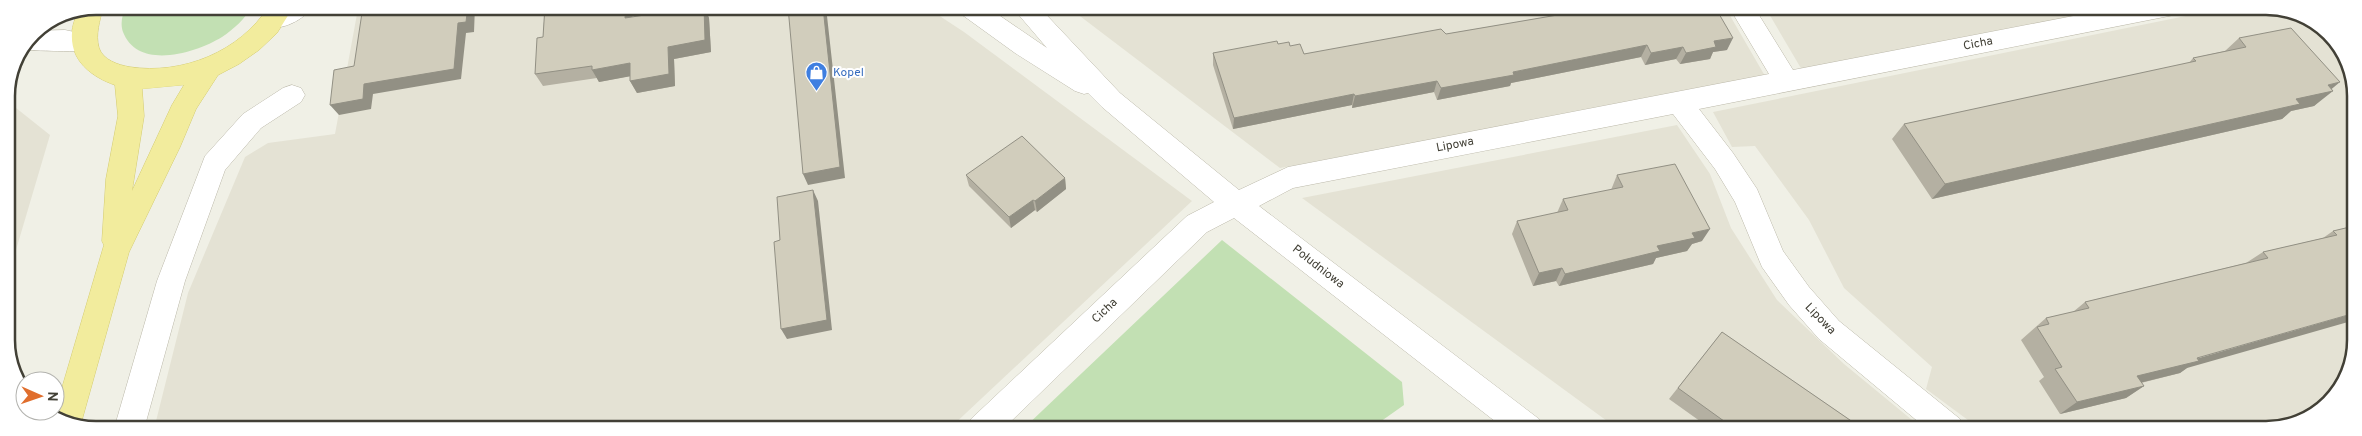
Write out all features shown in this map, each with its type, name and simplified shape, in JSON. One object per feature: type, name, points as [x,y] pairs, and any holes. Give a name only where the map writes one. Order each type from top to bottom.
[{"type":"main road","points":[[87,16],[84,24],[84,44],[91,59],[106,71],[126,78],[145,80],[166,79],[209,67],[236,54],[258,38],[277,15]]},
{"type":"main road","points":[[67,416],[115,252],[167,147],[185,105],[209,67]]},
{"type":"main road","points":[[115,252],[119,178],[133,108],[132,94],[126,78]]},
{"type":"street","name":"Południowa","points":[[981,15],[1049,63],[1111,100]]},
{"type":"street","name":"Południowa","points":[[1031,15],[1111,100],[1236,204],[1518,421]]},
{"type":"street","points":[[1746,15],[1786,81]]},
{"type":"street","name":"Cicha","points":[[1786,81],[2128,15]]},
{"type":"street","points":[[37,41],[65,40],[84,44]]},
{"type":"street","name":"Lipowa","points":[[1236,204],[1288,178],[1786,81]]},
{"type":"street","points":[[131,421],[171,281],[214,164],[252,121],[292,94]]},
{"type":"street","name":"Lipowa","points":[[1679,102],[1724,161],[1747,197],[1772,258],[1799,296],[1829,330],[1938,421]]},
{"type":"street","name":"Cicha","points":[[990,421],[1197,224],[1236,204]]},
{"type":"shaded area","points":[[357,15],[938,15],[964,32],[1192,201],[958,421],[156,421],[188,293],[245,157],[268,143],[335,134]]},
{"type":"shaded area","points":[[1079,15],[1730,15],[1765,76],[1280,168]]},
{"type":"shaded area","points":[[1770,15],[2086,15],[1802,70]]},
{"type":"shaded area","points":[[2191,15],[2266,15],[2292,19],[2302,23],[2319,35],[2336,56],[2343,70],[2347,96],[2347,340],[2344,361],[2339,376],[2319,401],[2292,417],[2276,420],[1969,421],[1926,389],[1932,367],[1844,288],[1809,220],[1755,146],[1732,147],[1713,112]]},
{"type":"shaded area","points":[[15,107],[50,135],[15,253]]},
{"type":"shaded area","points":[[1677,125],[1710,174],[1731,228],[1777,300],[1844,364],[1913,421],[1607,421],[1302,198]]},
{"type":"green space","points":[[123,15],[246,15],[231,31],[211,43],[183,53],[168,55],[154,55],[141,51],[130,44],[123,32]]},
{"type":"green space","points":[[1222,240],[1402,382],[1404,405],[1381,421],[1031,421]]},
{"type":"building","points":[[362,15],[467,15],[466,22],[458,23],[454,69],[364,84],[363,99],[330,105],[334,70],[354,66]]},
{"type":"building","points":[[544,15],[625,15],[625,18],[645,15],[704,15],[705,40],[668,47],[669,74],[630,81],[630,63],[592,70],[592,66],[535,74],[537,38],[543,37]]},
{"type":"building","name":"Kopel","points":[[789,15],[824,15],[840,167],[803,174]]},
{"type":"building","points":[[1558,15],[1720,15],[1733,38],[1714,41],[1716,47],[1686,53],[1683,47],[1651,53],[1647,45],[1513,72],[1514,75],[1441,88],[1437,81],[1355,96],[1354,94],[1234,118],[1213,53],[1277,41],[1278,44],[1289,42],[1290,46],[1300,44],[1304,54],[1441,29],[1446,34]]},
{"type":"building","points":[[2291,28],[2340,82],[2328,85],[2333,91],[2296,99],[2300,104],[1945,184],[1904,124],[2196,61],[2193,58],[2246,47],[2239,38]]},
{"type":"building","points":[[1022,136],[1065,178],[1035,201],[1033,200],[1009,217],[966,175]]},
{"type":"building","points":[[1675,164],[1710,229],[1692,233],[1695,238],[1657,246],[1660,251],[1565,274],[1562,268],[1539,273],[1517,221],[1568,210],[1563,199],[1623,187],[1617,175]]},
{"type":"building","points":[[813,190],[827,320],[781,329],[774,242],[780,240],[777,197]]},
{"type":"building","points":[[2347,228],[2347,315],[2197,358],[2199,361],[2137,376],[2144,386],[2077,402],[2055,369],[2062,367],[2037,327],[2049,324],[2046,318],[2089,308],[2085,302],[2268,258],[2263,252],[2337,235],[2333,231]]},
{"type":"building","points":[[1722,332],[1851,421],[1724,421],[1678,388]]},
{"type":"place","name":"Kopel","points":[[817,92]]}]
